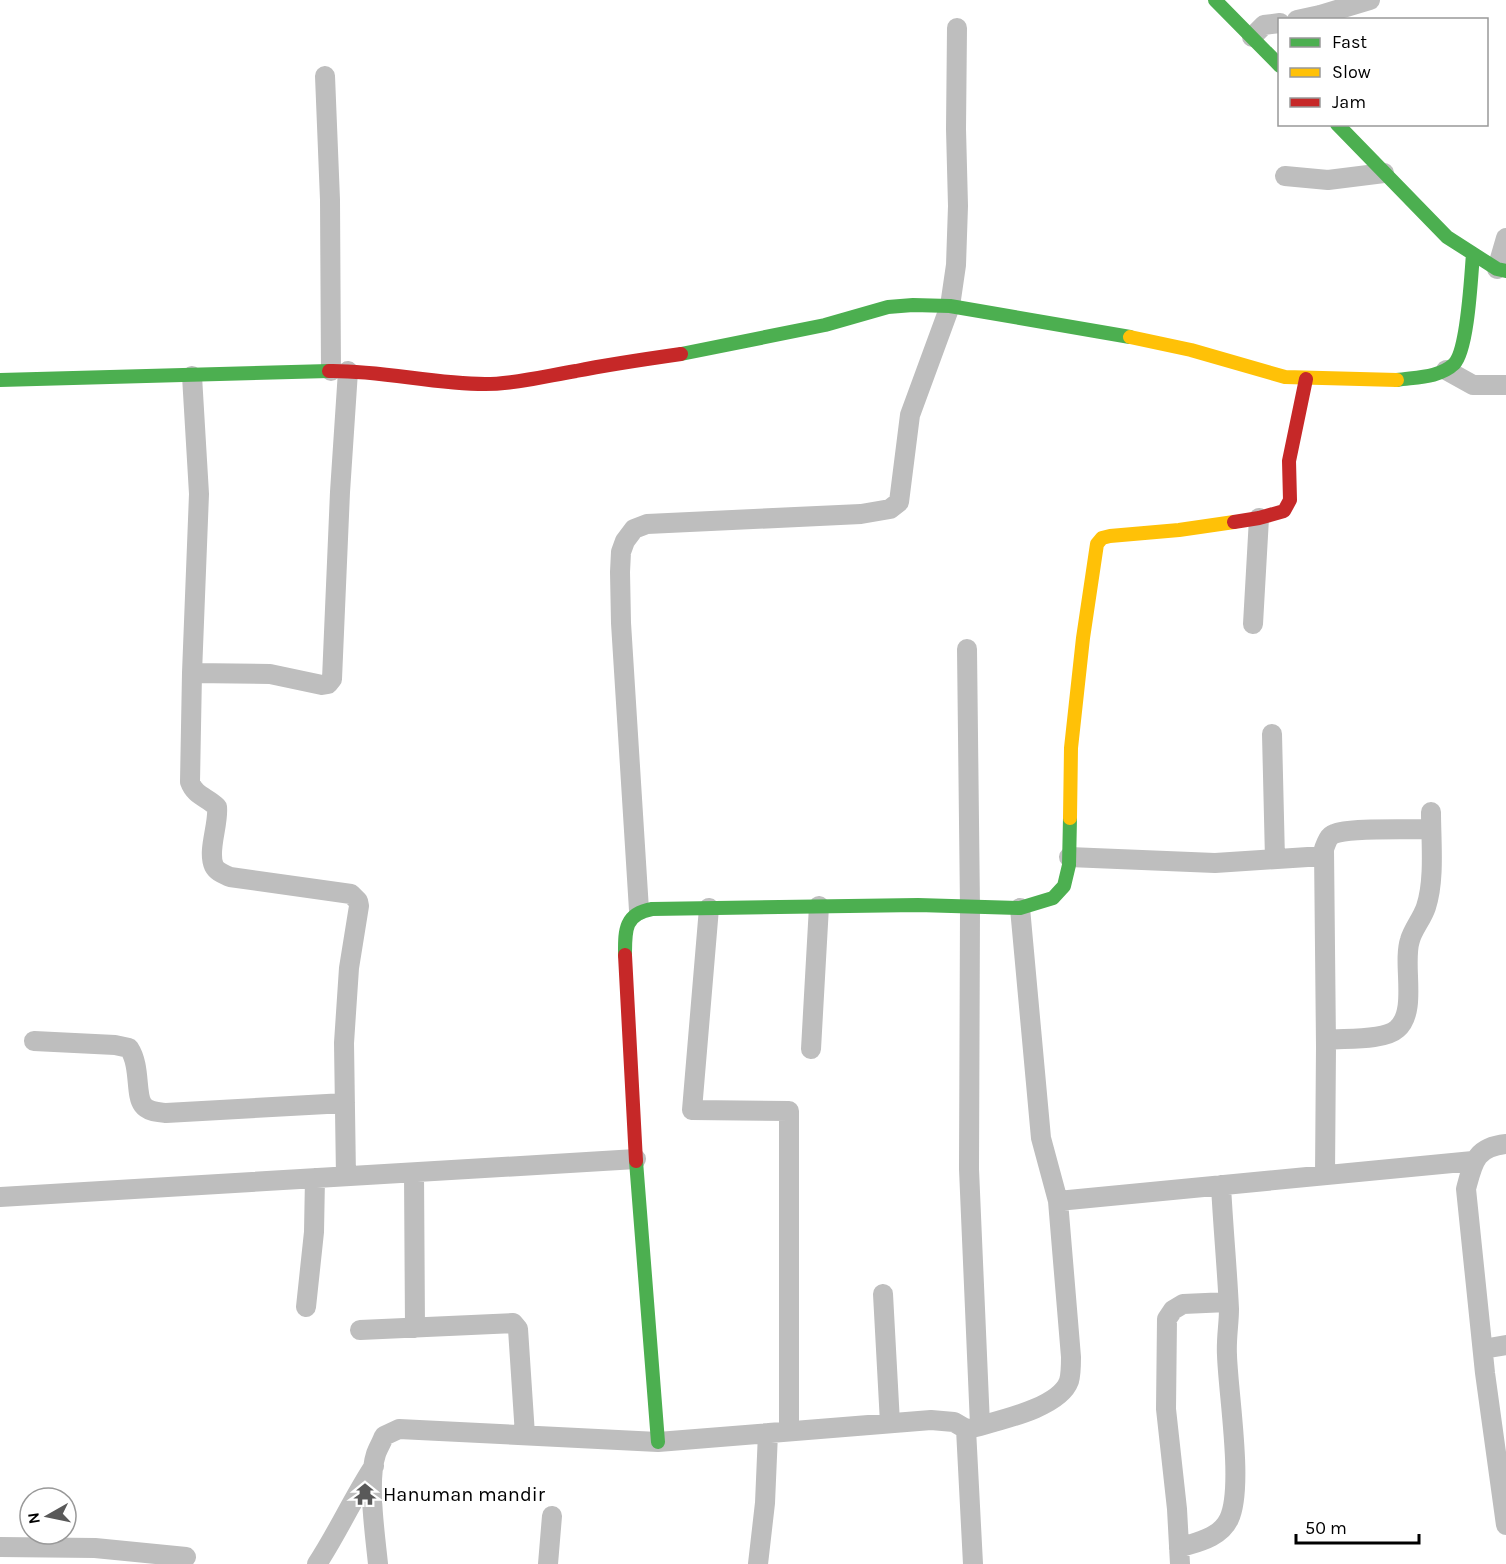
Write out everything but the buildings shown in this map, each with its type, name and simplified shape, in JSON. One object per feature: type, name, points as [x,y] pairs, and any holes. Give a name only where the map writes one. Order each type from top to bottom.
[{"type":"street","points":[[1215,0],[1278,64]]},
{"type":"street","points":[[1306,18],[1370,0]]},
{"type":"street","points":[[1251,37],[1264,25],[1278,23]]},
{"type":"street","points":[[658,1442],[636,1160],[625,954],[625,932],[630,920],[639,910],[621,623],[621,552],[625,540],[634,528],[647,524],[861,514],[890,509],[899,502],[910,415],[950,306],[958,239],[957,28]]},
{"type":"street","points":[[192,673],[270,674],[322,685],[328,684],[332,679],[340,492],[340,371],[325,75]]},
{"type":"street","points":[[1339,126],[1447,237],[1501,270],[1506,238]]},
{"type":"street","points":[[1285,176],[1328,180],[1384,173]]},
{"type":"street","points":[[0,380],[340,371],[487,384],[532,379],[624,362],[702,351],[825,324],[888,307],[913,305],[950,306],[1125,336],[1191,350],[1274,374],[1306,379],[1395,380],[1435,375],[1454,364],[1460,355],[1465,340],[1473,254]]},
{"type":"street","points":[[1446,370],[1473,385],[1506,385]]},
{"type":"street","points":[[192,376],[200,494],[190,782],[197,794],[217,807],[212,856],[214,867],[220,873],[230,877],[351,894],[358,901],[348,968],[344,1043],[346,1177]]},
{"type":"street","points":[[639,910],[918,905],[1020,908],[1053,898],[1064,886],[1069,857],[1071,748],[1083,638],[1097,544],[1102,538],[1110,536],[1156,533],[1259,518],[1284,511],[1290,500],[1289,461],[1306,379]]},
{"type":"street","points":[[1253,624],[1259,518]]},
{"type":"street","points":[[967,649],[973,1564]]},
{"type":"street","points":[[1272,734],[1275,859]]},
{"type":"street","points":[[1325,1175],[1326,1040],[1323,849],[1328,838],[1334,834],[1431,820],[1430,887],[1426,907],[1410,940],[1408,1000],[1403,1023],[1395,1031],[1383,1036],[1326,1040]]},
{"type":"street","points":[[1069,857],[1215,863],[1323,856]]},
{"type":"street","points":[[811,1049],[819,906]]},
{"type":"street","points":[[709,908],[692,1110],[789,1111],[789,1431]]},
{"type":"street","points":[[378,1564],[373,1496],[374,1466],[376,1454],[384,1436],[399,1429],[658,1442],[931,1420],[954,1422],[973,1427],[1046,1404],[1061,1392],[1069,1382],[1071,1357],[1058,1201],[1041,1138],[1020,908]]},
{"type":"street","points":[[34,1041],[115,1045],[129,1048],[135,1057],[143,1105],[153,1112],[345,1103]]},
{"type":"street","points":[[1506,1144],[1494,1145],[1480,1153],[1473,1161],[1466,1190],[1483,1349],[1503,1475],[1506,1525]]},
{"type":"street","points":[[0,1197],[636,1160]]},
{"type":"street","points":[[1058,1201],[1473,1161]]},
{"type":"street","points":[[414,1173],[415,1328]]},
{"type":"street","points":[[306,1307],[314,1233],[315,1178]]},
{"type":"street","points":[[1221,1185],[1228,1302],[1227,1353],[1235,1488],[1233,1508],[1220,1531],[1180,1556],[1166,1409],[1167,1318],[1173,1310],[1184,1304],[1228,1302]]},
{"type":"street","points":[[883,1294],[890,1423]]},
{"type":"street","points":[[360,1330],[509,1323],[516,1326],[525,1435]]},
{"type":"street","points":[[1483,1349],[1506,1345]]},
{"type":"street","points":[[758,1564],[765,1503],[768,1433]]},
{"type":"street","points":[[318,1564],[336,1535],[354,1496],[374,1466]]},
{"type":"street","points":[[548,1564],[552,1516]]},
{"type":"street","points":[[0,1547],[95,1548],[186,1557]]},
{"type":"traffic: fast","points":[[1215,0],[1278,64]]},
{"type":"traffic: fast","points":[[1339,126],[1447,237],[1497,269],[1506,271]]},
{"type":"traffic: fast","points":[[1397,380],[1441,372],[1454,364],[1459,356],[1466,329],[1473,254]]},
{"type":"traffic: fast","points":[[681,354],[825,325],[888,307],[913,305],[950,306],[1130,337]]},
{"type":"traffic: fast","points":[[0,380],[329,371]]},
{"type":"traffic: fast","points":[[625,955],[626,931],[631,919],[643,911],[652,909],[918,905],[1020,908],[1053,898],[1064,886],[1069,865],[1070,818]]},
{"type":"traffic: fast","points":[[636,1161],[658,1442]]},
{"type":"traffic: slow","points":[[1130,337],[1191,350],[1285,377],[1397,380]]},
{"type":"traffic: slow","points":[[1070,818],[1071,748],[1083,638],[1097,544],[1102,538],[1110,536],[1234,522]]},
{"type":"traffic: jam","points":[[329,371],[446,382],[496,384],[681,354]]},
{"type":"traffic: jam","points":[[1234,522],[1284,511],[1290,500],[1289,461],[1306,379]]},
{"type":"traffic: jam","points":[[625,955],[636,1161]]},
{"type":"place","name":"Hanuman mandir","points":[[365,1494]]}]
